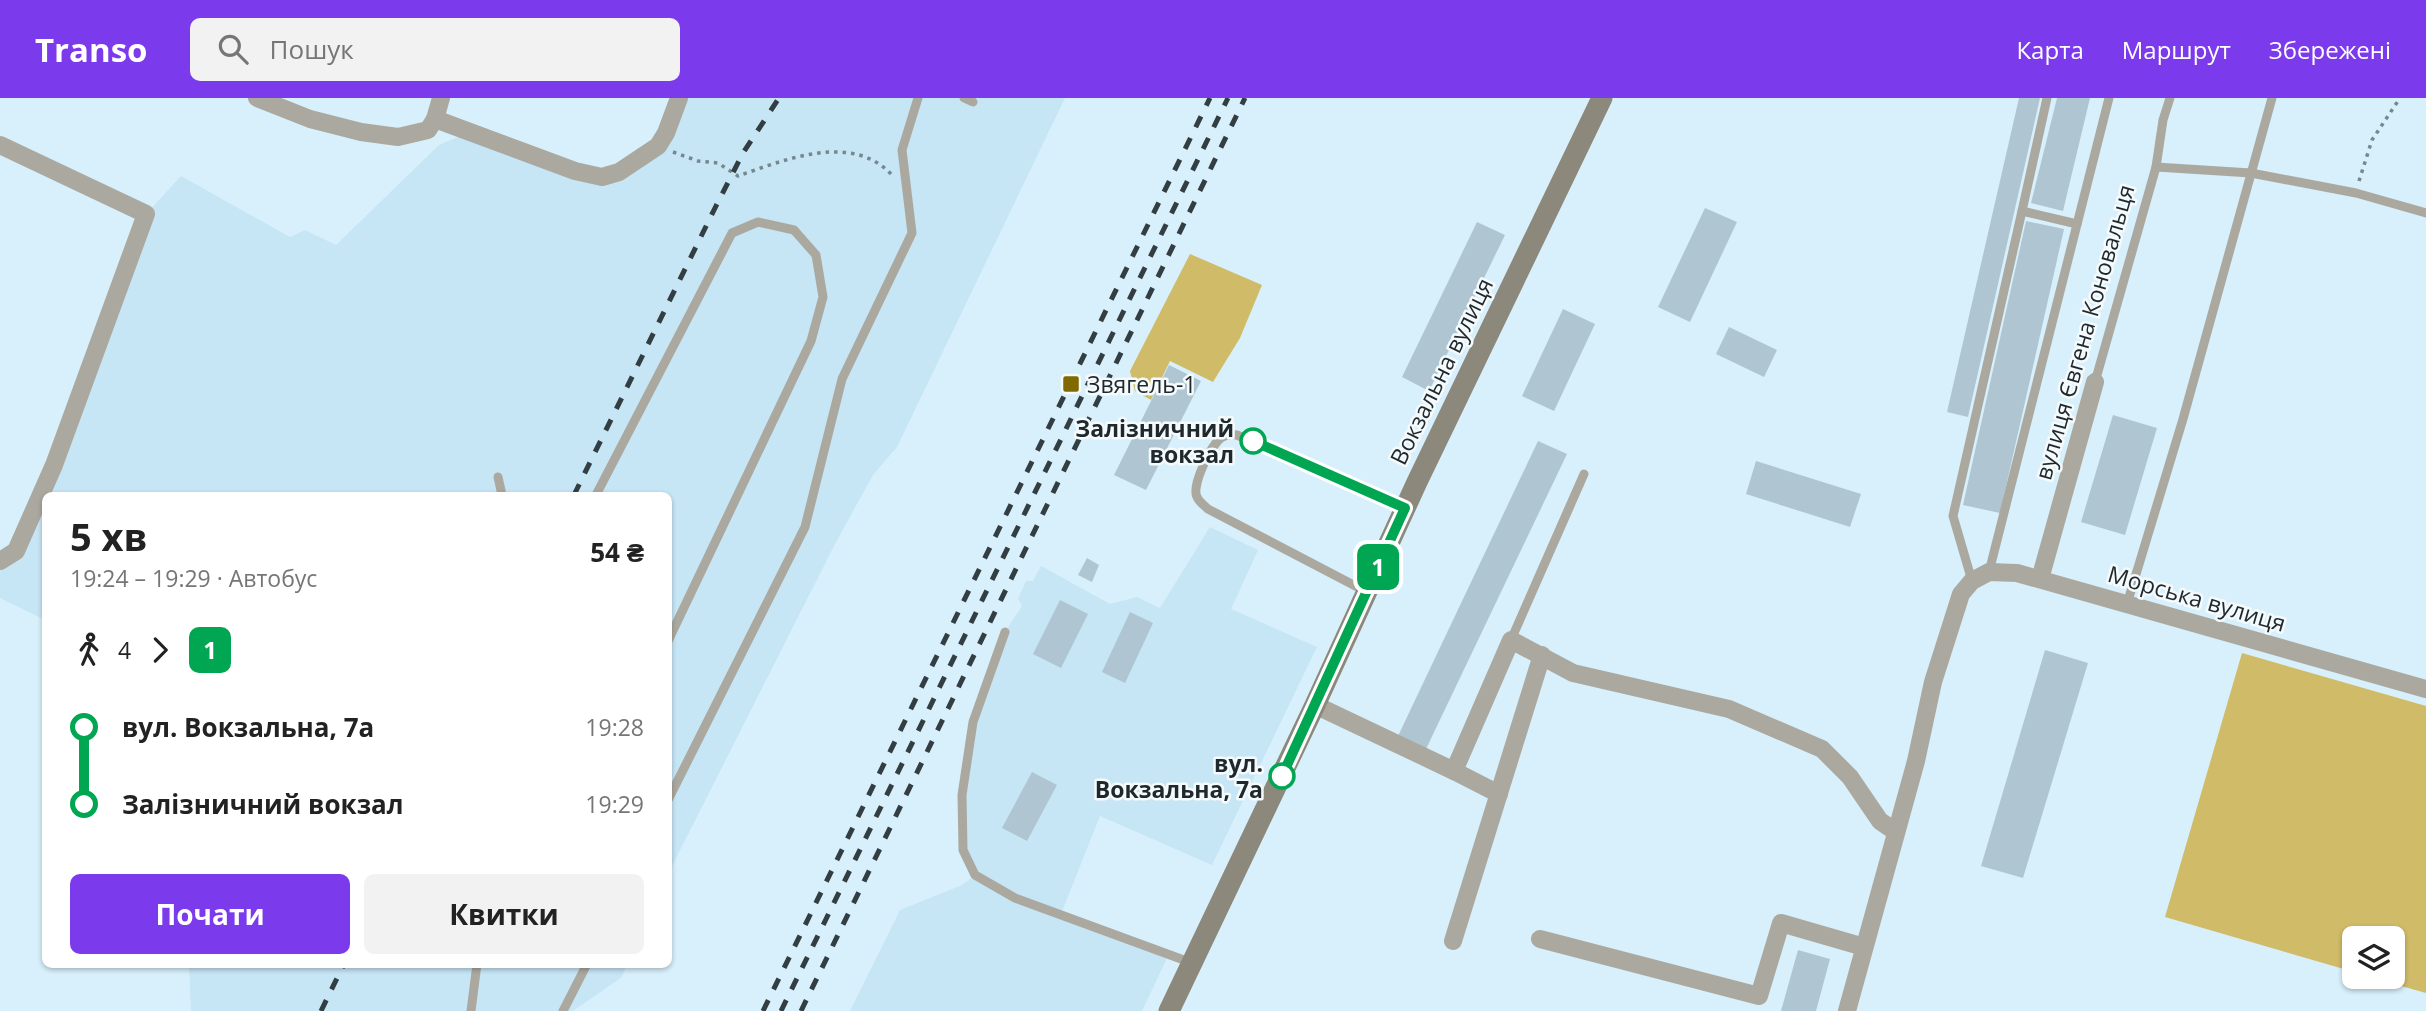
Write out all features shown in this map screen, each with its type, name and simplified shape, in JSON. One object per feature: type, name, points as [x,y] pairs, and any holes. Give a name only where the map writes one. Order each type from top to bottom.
[{"type":"street","points":[[257,98],[310,119],[361,132],[398,137],[428,130],[435,119],[441,98]]},
{"type":"street","points":[[435,119],[575,171],[602,177],[619,172],[658,146],[666,133],[679,98]]},
{"type":"street","name":"Вокзальна вулиця","points":[[1169,1011],[1315,705],[1405,508],[1602,98]]},
{"type":"street","points":[[0,145],[146,214],[42,492]]},
{"type":"street","name":"вулиця Євгена Коновальця","points":[[2040,579],[2095,382]]},
{"type":"street","points":[[0,561],[16,551],[42,492]]},
{"type":"street","points":[[1847,1011],[1916,761],[1933,682],[1966,588],[1989,572]]},
{"type":"street","name":"Морська вулиця","points":[[1989,572],[2017,573],[2040,579],[2426,689]]},
{"type":"street","points":[[1454,771],[1511,640],[1573,673],[1729,709],[1822,749],[1850,777],[1880,821],[1896,832]]},
{"type":"street","points":[[1453,941],[1542,655]]},
{"type":"street","points":[[1315,705],[1499,794]]},
{"type":"street","points":[[1540,939],[1759,996],[1781,923],[1864,947]]},
{"type":"lane","points":[[672,792],[805,527],[842,379],[912,233],[902,150],[918,98]]},
{"type":"lane","points":[[1966,588],[1953,516],[2047,98]]},
{"type":"lane","points":[[1989,572],[2109,98]]},
{"type":"lane","name":"вулиця Євгена Коновальця","points":[[2095,382],[2156,167],[2163,120],[2171,98]]},
{"type":"lane","points":[[2127,604],[2183,419],[2272,98]]},
{"type":"lane","points":[[2156,167],[2251,173],[2356,193],[2426,213]]},
{"type":"lane","points":[[2022,211],[2077,224]]},
{"type":"lane","points":[[598,492],[732,233],[758,222],[794,230],[816,255],[823,297],[811,341],[672,633]]},
{"type":"lane","points":[[1367,591],[1208,509],[1196,496],[1195,489],[1201,471],[1221,438],[1229,434],[1237,435],[1405,508]]},
{"type":"lane","points":[[1511,640],[1584,474]]},
{"type":"lane","points":[[498,477],[501,492]]},
{"type":"lane","points":[[1005,632],[973,722],[962,795],[963,850],[975,875],[1015,898],[1192,962]]},
{"type":"lane","points":[[471,1011],[477,968]]},
{"type":"lane","points":[[563,1011],[585,968]]},
{"type":"path","points":[[2356,193],[2372,140],[2400,98]]},
{"type":"path","points":[[658,146],[698,160],[718,163],[738,176],[819,151],[850,153],[881,164],[907,193]]},
{"type":"shaded area","points":[[679,98],[1065,98],[897,447],[873,475],[835,544],[672,866],[672,492],[42,492],[42,619],[0,598],[0,561],[16,551],[146,214],[181,176],[290,237],[305,230],[336,245],[439,145],[470,132],[602,177],[658,146]]},
{"type":"shaded area","points":[[1190,254],[1262,285],[1240,338],[1213,382],[1170,361],[1151,400],[1135,391],[1130,371]]},
{"type":"shaded area","points":[[1210,527],[1258,550],[1231,609],[1317,647],[1212,865],[1100,816],[1061,914],[1169,954],[1142,1011],[850,1011],[900,910],[962,885],[975,875],[963,850],[962,795],[973,722],[1005,632],[1022,606],[1018,599],[1026,581],[1033,581],[1041,566],[1110,604],[1137,597],[1160,608]]},
{"type":"shaded area","points":[[2242,653],[2426,706],[2426,993],[2405,987],[2405,926],[2342,926],[2342,969],[2165,917]]},
{"type":"shaded area","points":[[189,968],[625,968],[622,977],[573,1011],[191,1011]]},
{"type":"building","points":[[2019,98],[2040,98],[1968,417],[1947,412]]},
{"type":"building","points":[[2057,98],[2090,98],[2063,211],[2031,203]]},
{"type":"building","points":[[1705,208],[1737,222],[1690,322],[1658,307]]},
{"type":"building","points":[[2026,221],[2064,229],[2000,513],[1963,505]]},
{"type":"building","points":[[1477,222],[1505,235],[1429,391],[1402,377]]},
{"type":"building","points":[[1563,309],[1595,324],[1554,411],[1522,396]]},
{"type":"building","points":[[1729,327],[1777,350],[1764,377],[1716,354]]},
{"type":"building","points":[[1169,365],[1201,381],[1146,490],[1114,475]]},
{"type":"building","points":[[2113,415],[2157,428],[2125,535],[2081,522]]},
{"type":"building","points":[[1538,441],[1567,454],[1426,749],[1398,736]]},
{"type":"building","points":[[1756,461],[1861,494],[1850,527],[1746,494]]},
{"type":"building","points":[[1087,558],[1099,565],[1092,582],[1078,575]]},
{"type":"building","points":[[1060,600],[1088,614],[1061,668],[1033,654]]},
{"type":"building","points":[[1130,612],[1153,623],[1125,683],[1102,672]]},
{"type":"building","points":[[2045,650],[2088,663],[2023,878],[1981,866]]},
{"type":"building","points":[[1032,772],[1057,785],[1027,841],[1002,828]]},
{"type":"building","points":[[1798,950],[1830,959],[1816,1011],[1781,1011]]},
{"type":"railway","points":[[575,492],[743,153],[779,98]]},
{"type":"railway","points":[[763,1011],[1210,98]]},
{"type":"railway","points":[[781,1011],[1228,98]]},
{"type":"railway","points":[[801,1011],[1245,98]]},
{"type":"railway","points":[[321,1011],[342,968]]},
{"type":"bus line","name":"1","points":[[1253,441],[1405,508],[1282,776]]},
{"type":"place","name":"Звягель-1","points":[[1071,384]]},
{"type":"place","name":"Залізничний вокзал","points":[[1253,441]]},
{"type":"place","name":"вул. Вокзальна, 7а","points":[[1282,776]]}]
